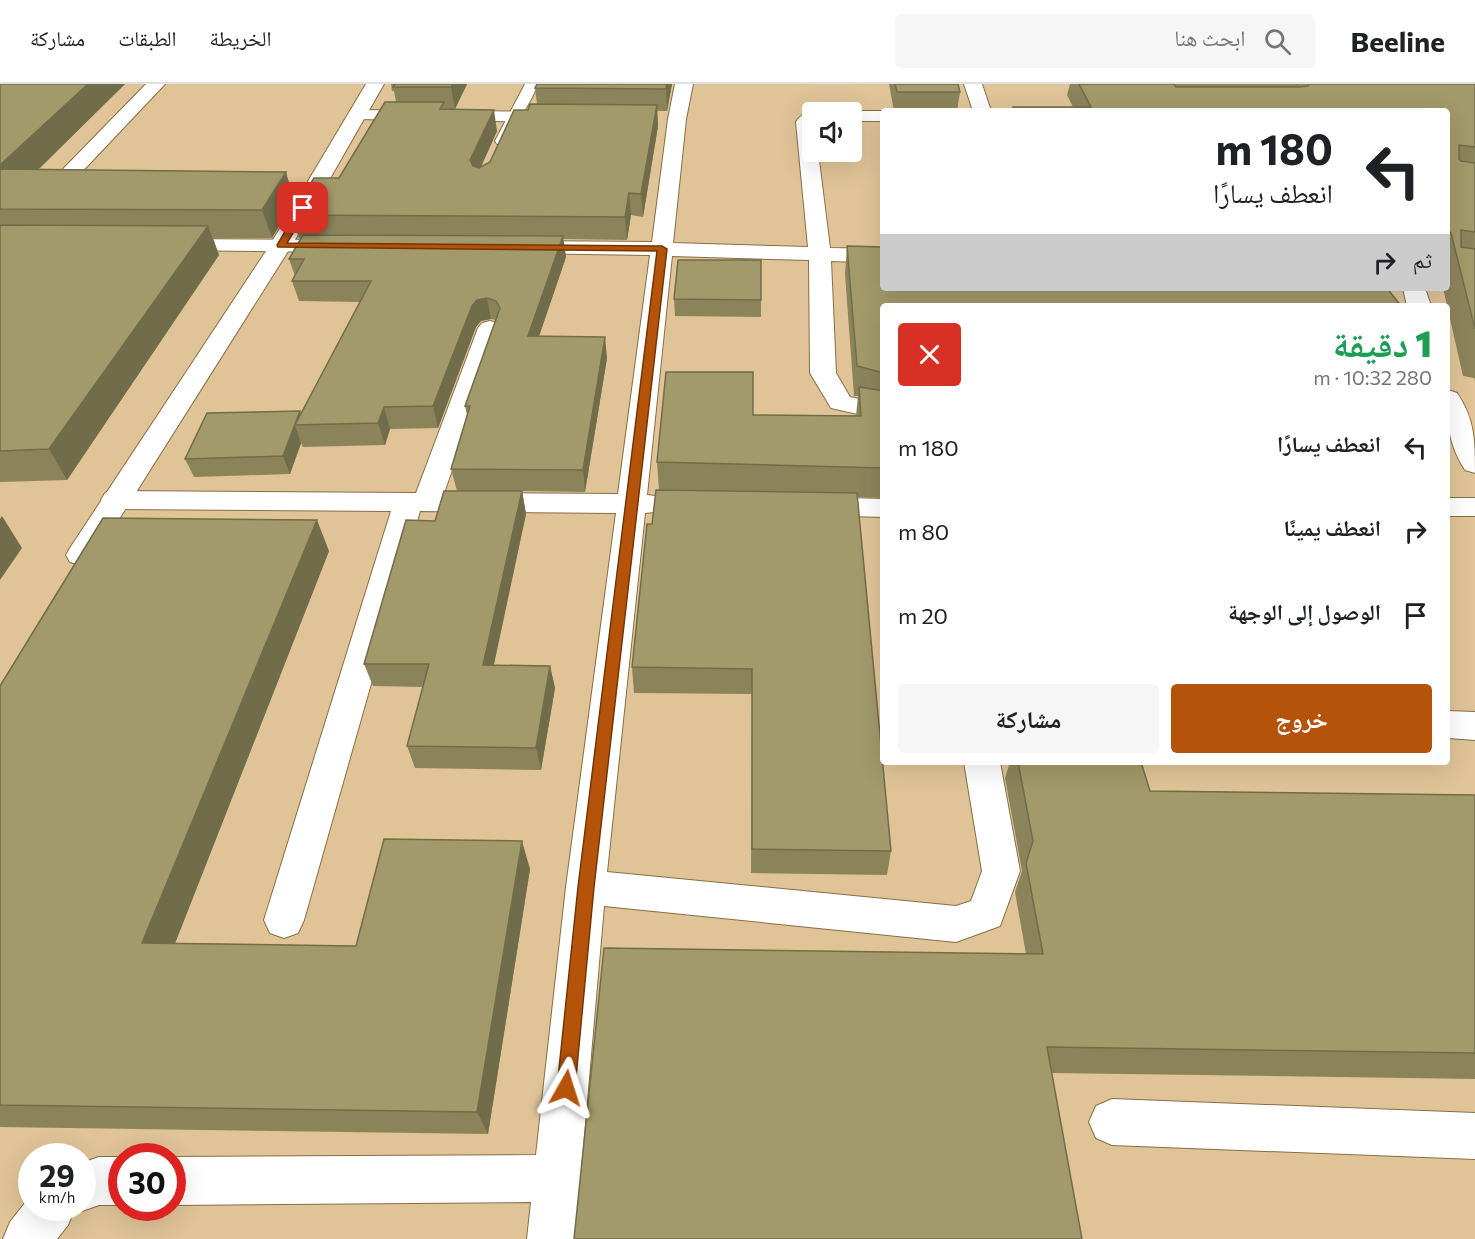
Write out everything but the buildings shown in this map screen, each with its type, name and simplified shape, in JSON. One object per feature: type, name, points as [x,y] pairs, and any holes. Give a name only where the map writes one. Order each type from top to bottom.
[{"type":"street","points":[[72,172],[156,84]]},
{"type":"street","points":[[67,578],[281,245],[375,84]]},
{"type":"street","points":[[551,1239],[586,887],[662,249],[666,118],[684,84]]},
{"type":"street","points":[[973,84],[981,108]]},
{"type":"street","points":[[358,115],[572,117]]},
{"type":"street","points":[[862,116],[880,116]]},
{"type":"street","points":[[810,162],[820,255],[823,373],[840,403],[880,410]]},
{"type":"street","points":[[152,245],[365,246]]},
{"type":"street","points":[[496,247],[662,249],[880,256]]},
{"type":"street","points":[[284,920],[417,502],[490,328]]},
{"type":"street","points":[[1450,408],[1475,464]]},
{"type":"street","points":[[115,500],[680,504]]},
{"type":"street","points":[[788,506],[880,508]]},
{"type":"street","points":[[1450,507],[1475,507]]},
{"type":"street","points":[[1450,725],[1475,726]]},
{"type":"street","points":[[586,887],[956,924],[986,913],[1001,871],[983,765]]},
{"type":"street","points":[[1112,1122],[1475,1136]]},
{"type":"street","points":[[186,1181],[557,1178]]},
{"type":"street","points":[[27,1239],[41,1221]]},
{"type":"lane","points":[[498,150],[532,84]]},
{"type":"route","points":[[303,208],[281,245],[662,249],[586,887],[566,1088]]}]
